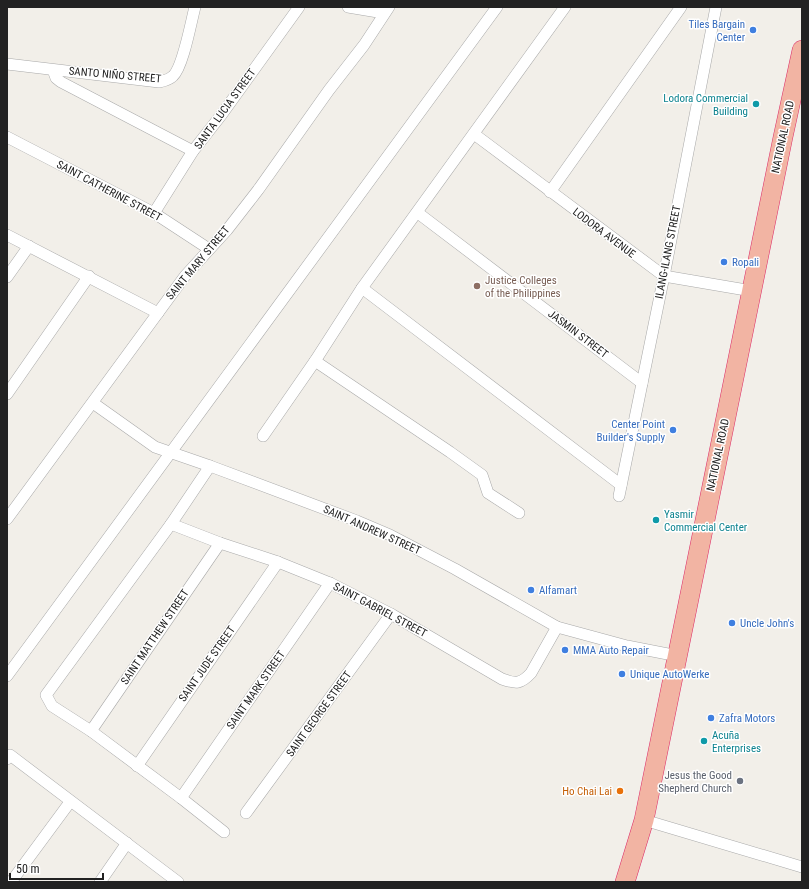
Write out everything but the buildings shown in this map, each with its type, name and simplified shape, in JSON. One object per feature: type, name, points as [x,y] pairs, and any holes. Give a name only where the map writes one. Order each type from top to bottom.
[{"type":"highway","name":"NATIONAL ROAD","points":[[625,882],[644,820],[802,50]]},
{"type":"street","name":"SANTO NIÑO STREET","points":[[7,64],[159,82],[166,80],[172,77],[180,66],[195,7]]},
{"type":"street","name":"SANTA LUCIA STREET","points":[[154,213],[194,151],[299,7]]},
{"type":"street","points":[[348,7],[386,10]]},
{"type":"street","points":[[7,676],[497,7]]},
{"type":"street","points":[[263,436],[315,361],[362,288],[418,213],[565,7]]},
{"type":"street","points":[[550,192],[681,7]]},
{"type":"street","name":"ILANG-ILANG STREET","points":[[619,496],[664,276],[716,7]]},
{"type":"street","name":"SAINT MARY STREET","points":[[7,519],[185,276],[227,230],[258,190],[364,45],[386,10]]},
{"type":"street","points":[[53,70],[56,78],[61,82],[194,151]]},
{"type":"street","name":"LODORA AVENUE","points":[[474,134],[664,276],[752,291]]},
{"type":"street","name":"SAINT CATHERINE STREET","points":[[7,137],[154,213],[209,248]]},
{"type":"street","name":"JASMIN STREET","points":[[418,213],[642,383]]},
{"type":"street","points":[[7,235],[89,276],[158,313]]},
{"type":"street","points":[[7,277],[29,246]]},
{"type":"street","points":[[7,394],[89,276]]},
{"type":"street","points":[[362,288],[621,485]]},
{"type":"street","points":[[315,361],[482,475],[488,493],[519,513]]},
{"type":"street","name":"SAINT ANDREW STREET","points":[[93,402],[155,447],[357,521],[390,535],[455,569],[557,627],[627,646],[678,656]]},
{"type":"street","points":[[210,466],[172,524],[46,695],[52,706],[91,731],[182,798],[224,832]]},
{"type":"street","name":"SAINT GABRIEL STREET","points":[[172,524],[220,543],[278,562],[330,583],[391,614],[502,679],[511,682],[520,682],[526,679],[531,673],[557,627]]},
{"type":"street","name":"SAINT MATTHEW STREET","points":[[91,731],[220,543]]},
{"type":"street","name":"SAINT JUDE STREET","points":[[137,766],[278,562]]},
{"type":"street","name":"SAINT MARK STREET","points":[[182,798],[330,583]]},
{"type":"street","name":"SAINT GEORGE STREET","points":[[246,813],[391,614]]},
{"type":"street","points":[[8,757],[127,843],[178,882]]},
{"type":"street","points":[[11,882],[70,802]]},
{"type":"street","points":[[644,820],[802,867]]},
{"type":"street","points":[[100,882],[127,843]]},
{"type":"place","name":"Tiles Bargain Center","points":[[753,30]]},
{"type":"place","name":"Lodora Commercial Building","points":[[756,104]]},
{"type":"place","name":"Ropali","points":[[724,262]]},
{"type":"place","name":"Justice Colleges of the Philippines","points":[[477,286]]},
{"type":"place","name":"Center Point Builder's Supply","points":[[673,430]]},
{"type":"place","name":"Yasmir Commercial Center","points":[[656,520]]},
{"type":"place","name":"Alfamart","points":[[531,590]]},
{"type":"place","name":"Uncle John's","points":[[732,623]]},
{"type":"place","name":"MMA Auto Repair","points":[[565,650]]},
{"type":"place","name":"Unique AutoWerke","points":[[622,674]]},
{"type":"place","name":"Zafra Motors","points":[[711,718]]},
{"type":"place","name":"Acuña Enterprises","points":[[704,741]]},
{"type":"place","name":"Jesus the Good Shepherd Church","points":[[740,781]]},
{"type":"place","name":"Ho Chai Lai","points":[[620,791]]}]
